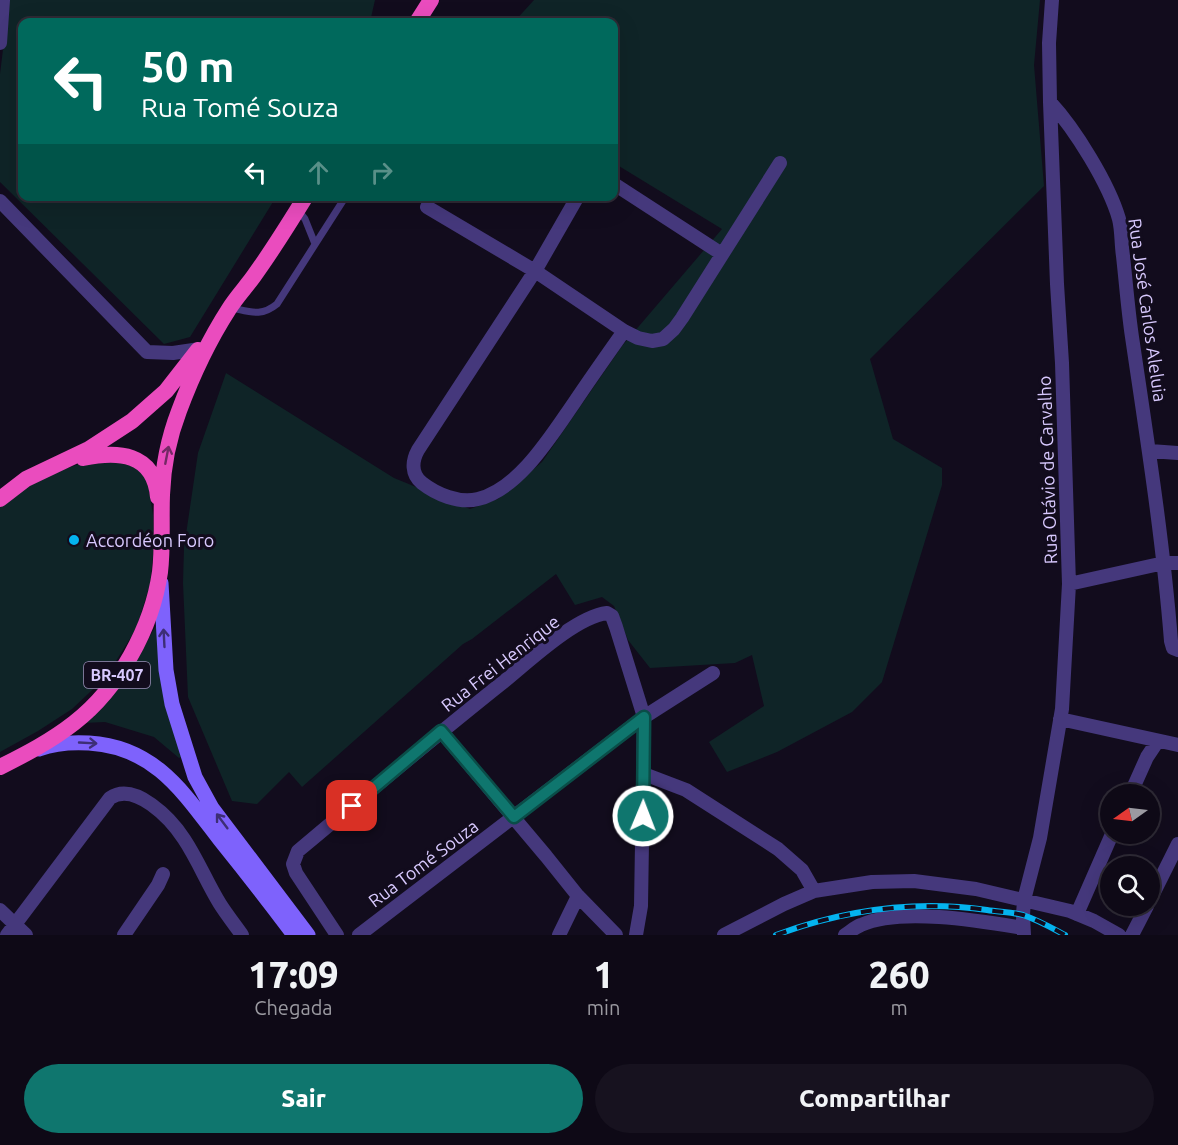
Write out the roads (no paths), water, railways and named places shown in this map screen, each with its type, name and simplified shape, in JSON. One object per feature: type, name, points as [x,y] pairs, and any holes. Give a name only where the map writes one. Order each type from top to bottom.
[{"type":"highway","points":[[420,18],[431,0]]},
{"type":"highway","name":"BR-407","points":[[0,499],[8,487],[89,449],[132,421],[166,391],[257,272],[302,203]]},
{"type":"highway","name":"BR-407","points":[[0,767],[30,752],[74,724],[107,690],[145,626],[160,571],[162,491],[166,454],[192,378],[226,313]]},
{"type":"highway","name":"BR-407","points":[[58,463],[103,454],[133,457],[153,477],[158,492],[161,534]]},
{"type":"main road","points":[[160,571],[165,670],[172,704],[195,777],[212,808],[308,935]]},
{"type":"main road","points":[[30,752],[73,742],[106,744],[124,749],[153,765],[193,802],[294,935]]},
{"type":"street","points":[[0,43],[3,0]]},
{"type":"street","name":"Rua Otávio de Carvalho","points":[[1024,931],[1024,900],[1040,837],[1060,719],[1065,676],[1069,584],[1050,102],[1049,43],[1052,0]]},
{"type":"street","name":"Rua José Carlos Aleluia","points":[[1050,102],[1074,132],[1102,182],[1118,217],[1121,230],[1131,335],[1171,563],[1171,641],[1176,649]]},
{"type":"street","points":[[427,207],[535,271],[624,331],[645,340],[663,339],[682,318],[780,163]]},
{"type":"street","points":[[618,187],[722,254]]},
{"type":"street","points":[[0,201],[147,352],[173,353],[200,349]]},
{"type":"street","points":[[575,201],[535,271],[415,455],[413,467],[418,480],[451,498],[463,500],[476,500],[499,490],[536,458],[624,331]]},
{"type":"street","points":[[1150,451],[1178,453]]},
{"type":"street","points":[[1069,584],[1171,563]]},
{"type":"street","name":"Rua Frei Henrique","points":[[337,935],[296,873],[293,864],[298,851],[441,731],[554,641],[588,619],[607,613],[612,616],[644,717]]},
{"type":"street","name":"Rua Tomé Souza","points":[[359,935],[644,717],[713,673]]},
{"type":"street","points":[[636,935],[641,906],[644,717]]},
{"type":"street","points":[[1060,719],[1178,745]]},
{"type":"street","points":[[441,731],[578,896],[616,935]]},
{"type":"street","points":[[1135,784],[1147,757],[1157,742]]},
{"type":"street","points":[[644,774],[686,790],[778,849],[802,870],[814,891]]},
{"type":"street","points":[[11,930],[110,798],[126,793],[141,798],[153,806],[183,836],[220,905],[242,935]]},
{"type":"street","points":[[1077,914],[1108,844]]},
{"type":"street","points":[[1160,882],[1177,850]]},
{"type":"street","points":[[124,935],[163,874]]},
{"type":"street","points":[[724,935],[814,891],[872,882],[914,881],[976,889],[1024,900],[1077,914],[1119,935]]},
{"type":"street","points":[[559,935],[578,896]]},
{"type":"street","points":[[0,910],[11,930],[26,935]]},
{"type":"street","points":[[1132,935],[1142,916]]},
{"type":"street","points":[[845,935],[860,925],[873,921],[906,917],[968,919],[1024,931]]},
{"type":"lane","points":[[226,313],[268,311],[277,304],[343,201]]},
{"type":"lane","points":[[302,203],[305,219],[315,244]]},
{"type":"railway","points":[[776,935],[854,913],[934,906],[1019,914],[1065,935]]},
{"type":"place","name":"Accordéon Foro","points":[[74,540]]}]
